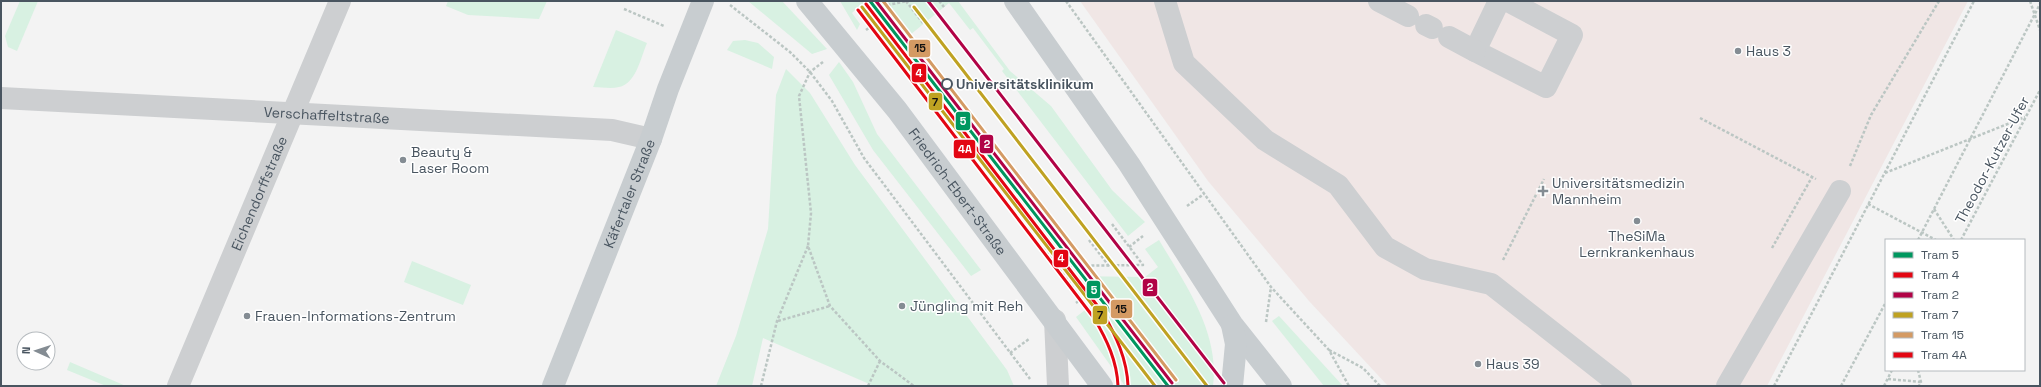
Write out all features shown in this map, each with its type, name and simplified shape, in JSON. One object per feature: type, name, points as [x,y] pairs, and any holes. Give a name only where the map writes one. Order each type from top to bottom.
[{"type":"main road","name":"Käfertaler Straße","points":[[553,386],[651,139],[668,89],[703,1]]},
{"type":"main road","points":[[1015,1],[1129,164],[1232,324],[1281,386]]},
{"type":"main road","name":"Friedrich-Ebert-Straße","points":[[811,3],[897,110],[1055,320],[1102,386]]},
{"type":"main road","points":[[1232,324],[1236,344],[1232,386]]},
{"type":"street","points":[[1165,1],[1184,63],[1265,140],[1338,185],[1385,247],[1425,269],[1491,284],[1622,386]]},
{"type":"street","points":[[1379,1],[1546,87],[1572,35],[1508,1]]},
{"type":"street","points":[[1475,51],[1499,1]]},
{"type":"street","name":"Eichendorffstraße","points":[[178,386],[340,2]]},
{"type":"street","name":"Verschaffeltstraße","points":[[1,98],[612,130],[651,139]]},
{"type":"street","points":[[1727,386],[1840,191]]},
{"type":"street","points":[[1055,320],[1058,386]]},
{"type":"path","points":[[725,1],[790,52],[810,72],[832,101],[864,158],[1031,380]]},
{"type":"path","points":[[761,386],[777,321],[808,246],[811,213],[798,96],[810,72],[870,27],[858,10],[907,1],[923,23]]},
{"type":"path","points":[[939,1],[944,7]]},
{"type":"path","points":[[1066,1],[1271,287],[1329,350],[1349,386]]},
{"type":"path","points":[[1840,191],[1871,115],[1938,1]]},
{"type":"path","points":[[1774,386],[1974,1]]},
{"type":"path","points":[[2030,1],[2040,30]]},
{"type":"path","points":[[1919,239],[2040,4]]},
{"type":"path","points":[[624,9],[688,36]]},
{"type":"path","name":"Theodor-Kutzer-Ufer","points":[[1962,239],[2040,90]]},
{"type":"path","points":[[2035,99],[2040,102]]},
{"type":"path","points":[[1885,173],[2025,117]]},
{"type":"path","points":[[1700,118],[1934,239]]},
{"type":"path","points":[[1772,248],[1812,177]]},
{"type":"path","points":[[1491,284],[1544,179]]},
{"type":"path","points":[[1934,209],[1953,239]]},
{"type":"path","points":[[1058,266],[1110,267],[1143,265],[1112,224]]},
{"type":"path","points":[[1089,240],[1110,267]]},
{"type":"path","points":[[808,246],[830,306],[880,361],[914,386]]},
{"type":"path","points":[[1010,353],[1081,299],[1045,247]]},
{"type":"path","points":[[1842,386],[1885,304]]},
{"type":"path","points":[[777,321],[830,306]]},
{"type":"path","points":[[1329,350],[1363,368],[1380,386]]},
{"type":"path","points":[[868,386],[880,361]]},
{"type":"path","points":[[1884,386],[1892,371]]},
{"type":"path","points":[[1918,371],[1921,382],[1919,386]]},
{"type":"path","points":[[1888,378],[1921,382]]},
{"type":"shaded area","name":"Universitätsmedizin Mannheim","points":[[1080,1],[1968,1],[1767,386],[1388,386],[1309,301],[1208,181]]},
{"type":"green space","points":[[20,1],[38,1],[17,51],[8,47],[5,36]]},
{"type":"green space","points":[[448,1],[547,1],[539,19],[468,15],[446,6]]},
{"type":"green space","points":[[748,1],[782,1],[827,49],[812,54]]},
{"type":"green space","points":[[840,1],[958,1],[1010,71],[1051,106],[1112,190],[1145,222],[1128,236],[1002,71],[1004,69],[973,28],[970,30],[949,3],[910,35],[1086,263],[1062,261],[1050,243],[883,26],[878,29],[860,5],[852,13],[860,24],[857,30]]},
{"type":"green space","points":[[616,30],[647,43],[640,62],[634,75],[625,85],[613,88],[593,87]]},
{"type":"green space","points":[[745,40],[758,43],[774,57],[772,69],[727,50],[733,41]]},
{"type":"green space","points":[[839,62],[853,82],[877,134],[981,270],[971,276],[873,150],[829,75]]},
{"type":"green space","points":[[786,69],[810,93],[855,165],[1007,370],[1014,386],[874,386],[763,338],[752,386],[716,386],[736,336],[768,229],[776,95]]},
{"type":"green space","points":[[1159,240],[1189,291],[1206,328],[1214,366],[1213,386],[1125,386],[1076,317],[1093,304],[1072,276],[1145,277],[1158,267],[1145,249]]},
{"type":"green space","points":[[412,261],[471,285],[463,305],[404,282]]},
{"type":"green space","points":[[1279,316],[1343,386],[1324,386],[1272,321]]},
{"type":"green space","points":[[70,362],[126,386],[106,386],[67,370]]},
{"type":"tram line","name":"5","points":[[870,1],[1168,386]]},
{"type":"tram line","name":"2","points":[[876,1],[1172,383]]},
{"type":"tram line","name":"15","points":[[883,1],[1176,380]]},
{"type":"tram line","name":"2","points":[[928,1],[1224,383]]},
{"type":"tram line","name":"4","points":[[866,4],[1103,313],[1120,348],[1126,366],[1128,386]]},
{"type":"tram line","name":"7","points":[[862,7],[1155,386]]},
{"type":"tram line","name":"7","points":[[914,7],[1207,386]]},
{"type":"tram line","name":"4A","points":[[858,10],[1094,318],[1103,334],[1113,359],[1116,368],[1118,386]]},
{"type":"place","name":"Haus 3","points":[[1738,51]]},
{"type":"place","name":"Universitätsklinikum","points":[[947,84]]},
{"type":"place","name":"Beauty & Laser Room","points":[[403,160]]},
{"type":"place","name":"Universitätsmedizin Mannheim","points":[[1543,191]]},
{"type":"place","name":"TheSiMa Lernkrankenhaus","points":[[1637,221]]},
{"type":"place","name":"Jüngling mit Reh","points":[[902,306]]},
{"type":"place","name":"Frauen-Informations-Zentrum","points":[[247,316]]},
{"type":"place","name":"Haus 39","points":[[1478,364]]}]
